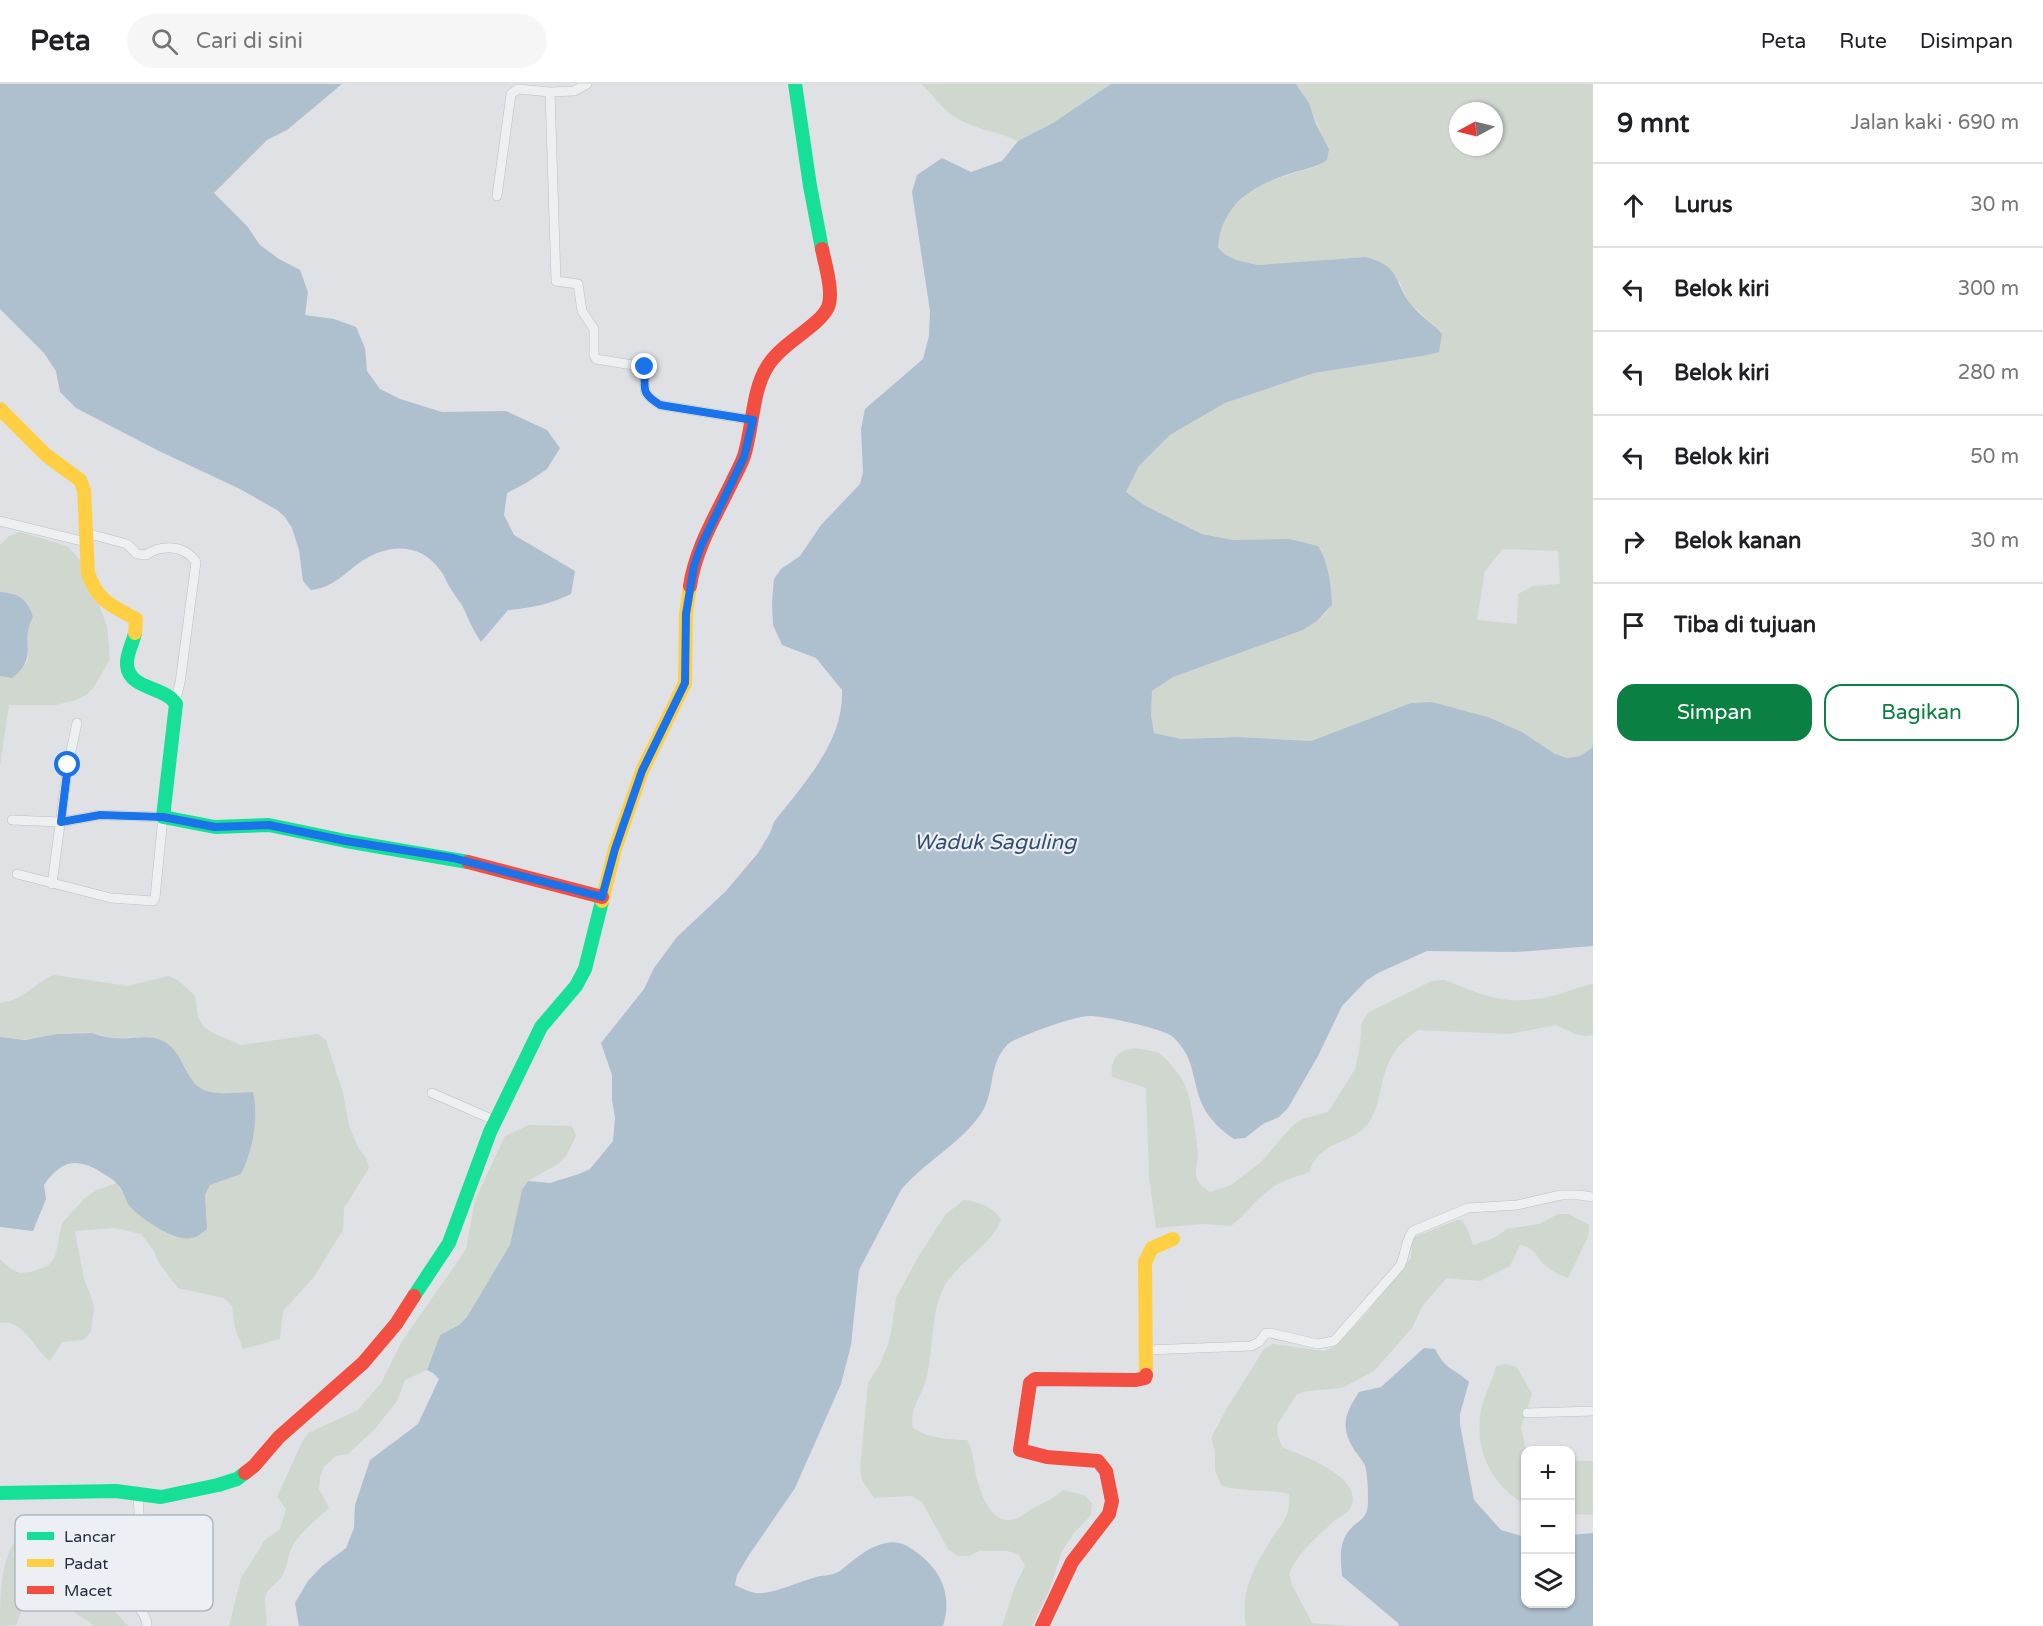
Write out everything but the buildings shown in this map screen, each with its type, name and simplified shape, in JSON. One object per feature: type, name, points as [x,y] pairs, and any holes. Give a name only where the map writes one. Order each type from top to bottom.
[{"type":"street","points":[[497,196],[511,94],[518,89],[550,93],[574,91],[587,84]]},
{"type":"street","points":[[0,1493],[116,1491],[161,1497],[237,1479],[254,1466],[279,1437],[363,1363],[396,1324],[449,1243],[496,1121],[541,1027],[576,986],[585,969],[615,849],[642,771],[685,683],[686,614],[693,573],[701,546],[744,457],[765,370],[785,345],[816,324],[828,308],[831,298],[810,186],[795,84]]},
{"type":"street","points":[[550,93],[556,281],[578,284],[582,311],[594,329],[596,359],[645,367],[647,397],[660,405],[753,420]]},
{"type":"street","points":[[0,409],[46,455],[81,481],[84,490],[88,573],[92,585],[100,598],[136,620],[137,626],[126,661],[129,673],[135,681],[171,695],[177,709],[153,901],[111,898],[17,874]]},
{"type":"street","points":[[0,521],[128,544],[137,554],[146,555],[163,547],[185,551],[196,562],[180,683],[175,702]]},
{"type":"street","points":[[52,884],[68,765],[77,723]]},
{"type":"street","points":[[12,820],[61,822],[100,815],[163,817],[215,827],[269,825],[346,841],[453,858],[602,897]]},
{"type":"street","points":[[432,1093],[496,1121]]},
{"type":"street","points":[[1145,1350],[1251,1346],[1270,1332],[1318,1344],[1334,1341],[1400,1266],[1409,1234],[1413,1231],[1468,1208],[1516,1204],[1561,1195],[1593,1197]]},
{"type":"street","points":[[1042,1626],[1072,1562],[1109,1514],[1112,1501],[1106,1471],[1098,1461],[1047,1457],[1020,1450],[1030,1383],[1035,1378],[1143,1379],[1146,1374],[1144,1269],[1146,1257],[1156,1244],[1173,1239]]},
{"type":"street","points":[[1527,1413],[1593,1411]]},
{"type":"street","points":[[138,1495],[138,1515]]},
{"type":"street","points":[[141,1611],[145,1615],[147,1626]]},
{"type":"shaded area","points":[[921,84],[1111,84],[1053,123],[1018,141],[956,118],[944,109]]},
{"type":"shaded area","points":[[1296,84],[1593,84],[1593,747],[1580,756],[1567,758],[1555,754],[1522,732],[1488,717],[1459,709],[1411,703],[1311,741],[1238,737],[1181,739],[1154,733],[1151,715],[1152,691],[1173,677],[1303,630],[1326,613],[1331,605],[1332,593],[1326,566],[1318,546],[1290,539],[1233,540],[1202,534],[1144,505],[1126,492],[1139,466],[1170,435],[1225,403],[1314,373],[1428,355],[1435,326],[1409,303],[1400,283],[1366,257],[1258,265],[1236,260],[1218,248],[1225,215],[1250,191],[1272,180],[1318,166],[1329,149],[1310,107]],"holes":[[[1503,549],[1558,551],[1560,584],[1533,586],[1518,594],[1517,624],[1477,620],[1485,571]]]},
{"type":"shaded area","points":[[20,532],[67,546],[83,563],[107,626],[110,659],[94,687],[86,695],[76,700],[56,705],[9,705],[0,766],[0,676],[12,678],[28,661],[28,627],[33,617],[13,593],[0,592],[0,545],[9,536]]},
{"type":"shaded area","points":[[54,975],[128,986],[168,976],[178,980],[195,996],[198,1017],[204,1027],[241,1045],[318,1034],[326,1040],[343,1093],[349,1126],[369,1168],[344,1208],[343,1230],[313,1278],[283,1311],[280,1339],[243,1349],[235,1328],[232,1306],[224,1298],[178,1288],[158,1262],[154,1251],[141,1234],[114,1228],[75,1231],[84,1279],[94,1309],[91,1331],[84,1340],[62,1342],[50,1361],[16,1325],[0,1323],[0,1259],[11,1269],[20,1273],[48,1266],[55,1257],[62,1223],[85,1198],[97,1190],[117,1183],[127,1203],[207,1229],[205,1195],[210,1185],[241,1174],[254,1134],[253,1092],[219,1093],[199,1087],[174,1050],[168,1044],[154,1038],[115,1038],[83,1033],[24,1039],[0,1037],[0,1003],[23,995]]},
{"type":"shaded area","points":[[1444,980],[1506,1000],[1548,997],[1593,984],[1593,1035],[1575,1034],[1556,1025],[1509,1034],[1418,1030],[1392,1055],[1370,1121],[1355,1135],[1321,1153],[1309,1172],[1273,1187],[1231,1226],[1203,1224],[1156,1228],[1149,1177],[1146,1088],[1112,1077],[1113,1063],[1120,1053],[1131,1049],[1157,1052],[1181,1077],[1186,1087],[1194,1126],[1198,1152],[1197,1178],[1201,1185],[1210,1192],[1231,1185],[1260,1163],[1293,1125],[1303,1119],[1328,1112],[1355,1069],[1362,1022],[1369,1012],[1432,981]]},
{"type":"shaded area","points":[[529,1125],[572,1126],[576,1136],[566,1156],[558,1164],[528,1181],[522,1190],[511,1245],[467,1317],[459,1325],[440,1335],[427,1370],[405,1380],[397,1401],[374,1430],[348,1454],[336,1456],[324,1467],[319,1489],[329,1508],[294,1543],[282,1576],[266,1595],[266,1626],[229,1626],[241,1578],[265,1540],[280,1529],[286,1509],[277,1497],[302,1442],[308,1433],[358,1410],[381,1383],[401,1343],[466,1249],[475,1200],[505,1136]]},
{"type":"shaded area","points":[[964,1200],[985,1205],[1001,1219],[992,1236],[951,1277],[940,1295],[926,1380],[914,1409],[913,1428],[932,1436],[967,1440],[984,1499],[999,1518],[1006,1520],[1018,1518],[1063,1490],[1084,1495],[1092,1503],[1091,1515],[1074,1533],[1062,1551],[1050,1588],[1032,1626],[1002,1626],[1015,1586],[1025,1566],[1019,1555],[1008,1551],[979,1551],[969,1556],[958,1556],[948,1549],[922,1502],[912,1496],[874,1498],[862,1480],[860,1469],[868,1383],[880,1364],[888,1344],[896,1298],[917,1259],[946,1214]]},
{"type":"shaded area","points":[[1558,1214],[1569,1214],[1589,1225],[1588,1237],[1568,1278],[1551,1270],[1533,1251],[1520,1245],[1510,1266],[1480,1281],[1447,1278],[1423,1305],[1412,1328],[1374,1371],[1342,1388],[1297,1394],[1277,1425],[1282,1447],[1330,1470],[1350,1488],[1353,1499],[1349,1510],[1308,1545],[1289,1574],[1292,1585],[1312,1623],[1349,1626],[1246,1626],[1245,1603],[1249,1583],[1263,1553],[1284,1521],[1288,1510],[1289,1494],[1221,1485],[1215,1470],[1215,1452],[1211,1438],[1264,1349],[1273,1344],[1323,1351],[1334,1347],[1363,1317],[1411,1258],[1412,1238],[1462,1220],[1473,1245],[1494,1238],[1507,1229],[1539,1224]]},
{"type":"shaded area","points":[[1506,1364],[1517,1367],[1532,1394],[1521,1427],[1525,1446],[1521,1446],[1521,1502],[1494,1477],[1483,1453],[1480,1439],[1481,1410],[1496,1366]]},
{"type":"shaded area","points":[[1575,1461],[1592,1461],[1593,1463],[1593,1515],[1575,1514]]},
{"type":"shaded area","points":[[15,1542],[15,1611],[22,1611],[16,1625],[0,1626],[3,1576],[9,1552]]},
{"type":"shaded area","points":[[114,1611],[128,1626],[93,1626],[74,1612]]},
{"type":"water","points":[[0,84],[342,84],[287,130],[267,140],[214,193],[247,226],[260,245],[279,259],[300,270],[308,292],[305,315],[334,319],[356,327],[365,348],[367,371],[380,389],[400,399],[442,412],[506,411],[547,430],[560,448],[547,469],[507,493],[504,515],[514,535],[575,571],[571,594],[541,605],[508,610],[481,642],[462,605],[441,572],[432,561],[413,550],[382,551],[362,561],[333,583],[311,590],[303,581],[299,550],[292,528],[277,510],[240,489],[76,408],[60,392],[56,371],[44,353],[0,309]]},
{"type":"water","name":"Waduk Saguling","points":[[1111,84],[1296,84],[1309,103],[1316,124],[1329,149],[1327,160],[1314,167],[1264,184],[1242,198],[1225,219],[1218,248],[1236,260],[1258,265],[1366,257],[1377,261],[1390,269],[1412,306],[1442,334],[1439,352],[1314,373],[1225,403],[1170,435],[1139,466],[1126,492],[1144,505],[1202,534],[1233,540],[1290,539],[1318,546],[1327,567],[1332,598],[1332,605],[1317,621],[1303,630],[1173,677],[1152,691],[1151,715],[1154,733],[1181,739],[1238,737],[1311,741],[1411,703],[1432,702],[1488,717],[1522,732],[1555,754],[1567,758],[1580,756],[1593,747],[1593,946],[1516,952],[1427,951],[1378,973],[1367,980],[1342,1006],[1318,1056],[1288,1108],[1279,1117],[1263,1124],[1245,1138],[1234,1139],[1208,1115],[1199,1096],[1186,1053],[1173,1037],[1158,1030],[1133,1023],[1089,1016],[1047,1027],[1008,1044],[997,1062],[984,1109],[960,1137],[901,1190],[859,1270],[851,1345],[841,1384],[795,1488],[749,1555],[737,1575],[735,1585],[756,1593],[777,1590],[816,1577],[837,1573],[873,1547],[891,1542],[900,1543],[919,1554],[940,1577],[946,1595],[946,1615],[943,1626],[299,1626],[295,1603],[308,1581],[322,1566],[346,1548],[354,1528],[355,1505],[370,1460],[418,1424],[439,1379],[427,1370],[440,1335],[459,1325],[467,1317],[510,1245],[522,1190],[528,1181],[550,1183],[590,1169],[613,1141],[615,1118],[612,1075],[601,1043],[644,989],[654,968],[677,937],[726,891],[758,853],[774,822],[809,777],[829,744],[841,709],[842,690],[816,658],[782,645],[773,625],[774,579],[781,569],[800,556],[821,525],[860,484],[863,472],[861,429],[865,409],[923,359],[929,336],[930,311],[912,192],[917,175],[942,158],[971,172],[1002,161],[1018,141],[1053,123]]},
{"type":"water","points":[[0,592],[12,594],[25,601],[33,617],[29,626],[25,663],[12,678],[0,676]]},
{"type":"water","points":[[92,1033],[112,1038],[156,1038],[169,1045],[189,1076],[202,1089],[222,1093],[253,1092],[255,1123],[252,1145],[245,1165],[241,1174],[210,1185],[205,1195],[207,1229],[198,1236],[179,1237],[159,1229],[133,1210],[121,1188],[114,1181],[93,1168],[78,1163],[63,1166],[44,1185],[46,1199],[33,1231],[0,1227],[0,1037],[25,1040],[57,1034]]},
{"type":"water","points":[[1424,1348],[1435,1349],[1447,1366],[1469,1382],[1460,1414],[1460,1424],[1474,1500],[1501,1530],[1521,1536],[1521,1608],[1575,1608],[1575,1535],[1593,1533],[1593,1626],[1399,1626],[1342,1576],[1341,1553],[1345,1537],[1366,1514],[1368,1503],[1366,1470],[1347,1435],[1347,1414],[1359,1392],[1381,1387]]},
{"type":"traffic: fast","points":[[795,84],[822,249]]},
{"type":"traffic: fast","points":[[135,633],[128,657],[129,673],[140,684],[164,694],[176,704],[163,817],[215,827],[269,825],[468,862]]},
{"type":"traffic: fast","points":[[414,1296],[449,1243],[490,1132],[541,1027],[576,986],[585,969],[602,901]]},
{"type":"traffic: fast","points":[[0,1493],[116,1491],[161,1497],[218,1485],[237,1479],[245,1473]]},
{"type":"traffic: slow","points":[[0,409],[46,455],[80,480],[84,490],[88,573],[96,590],[106,602],[136,619],[135,633]]},
{"type":"traffic: slow","points":[[602,901],[615,849],[642,771],[685,683],[686,614],[690,586]]},
{"type":"traffic: slow","points":[[1146,1375],[1145,1262],[1152,1248],[1173,1239]]},
{"type":"traffic: jam","points":[[690,586],[701,547],[744,456],[762,377],[774,358],[817,321],[828,307],[830,286],[822,249]]},
{"type":"traffic: jam","points":[[468,862],[602,897]]},
{"type":"traffic: jam","points":[[245,1473],[279,1437],[363,1363],[396,1324],[414,1296]]},
{"type":"traffic: jam","points":[[1042,1626],[1072,1562],[1109,1514],[1112,1501],[1106,1471],[1098,1461],[1047,1457],[1020,1450],[1030,1383],[1035,1379],[1136,1380],[1145,1378],[1146,1375]]},
{"type":"route","points":[[68,765],[61,822],[100,815],[163,817],[215,827],[269,825],[346,841],[453,858],[602,897],[615,849],[642,771],[685,683],[686,614],[694,566],[731,480],[744,457],[753,420],[660,405],[647,397],[645,367]]}]
